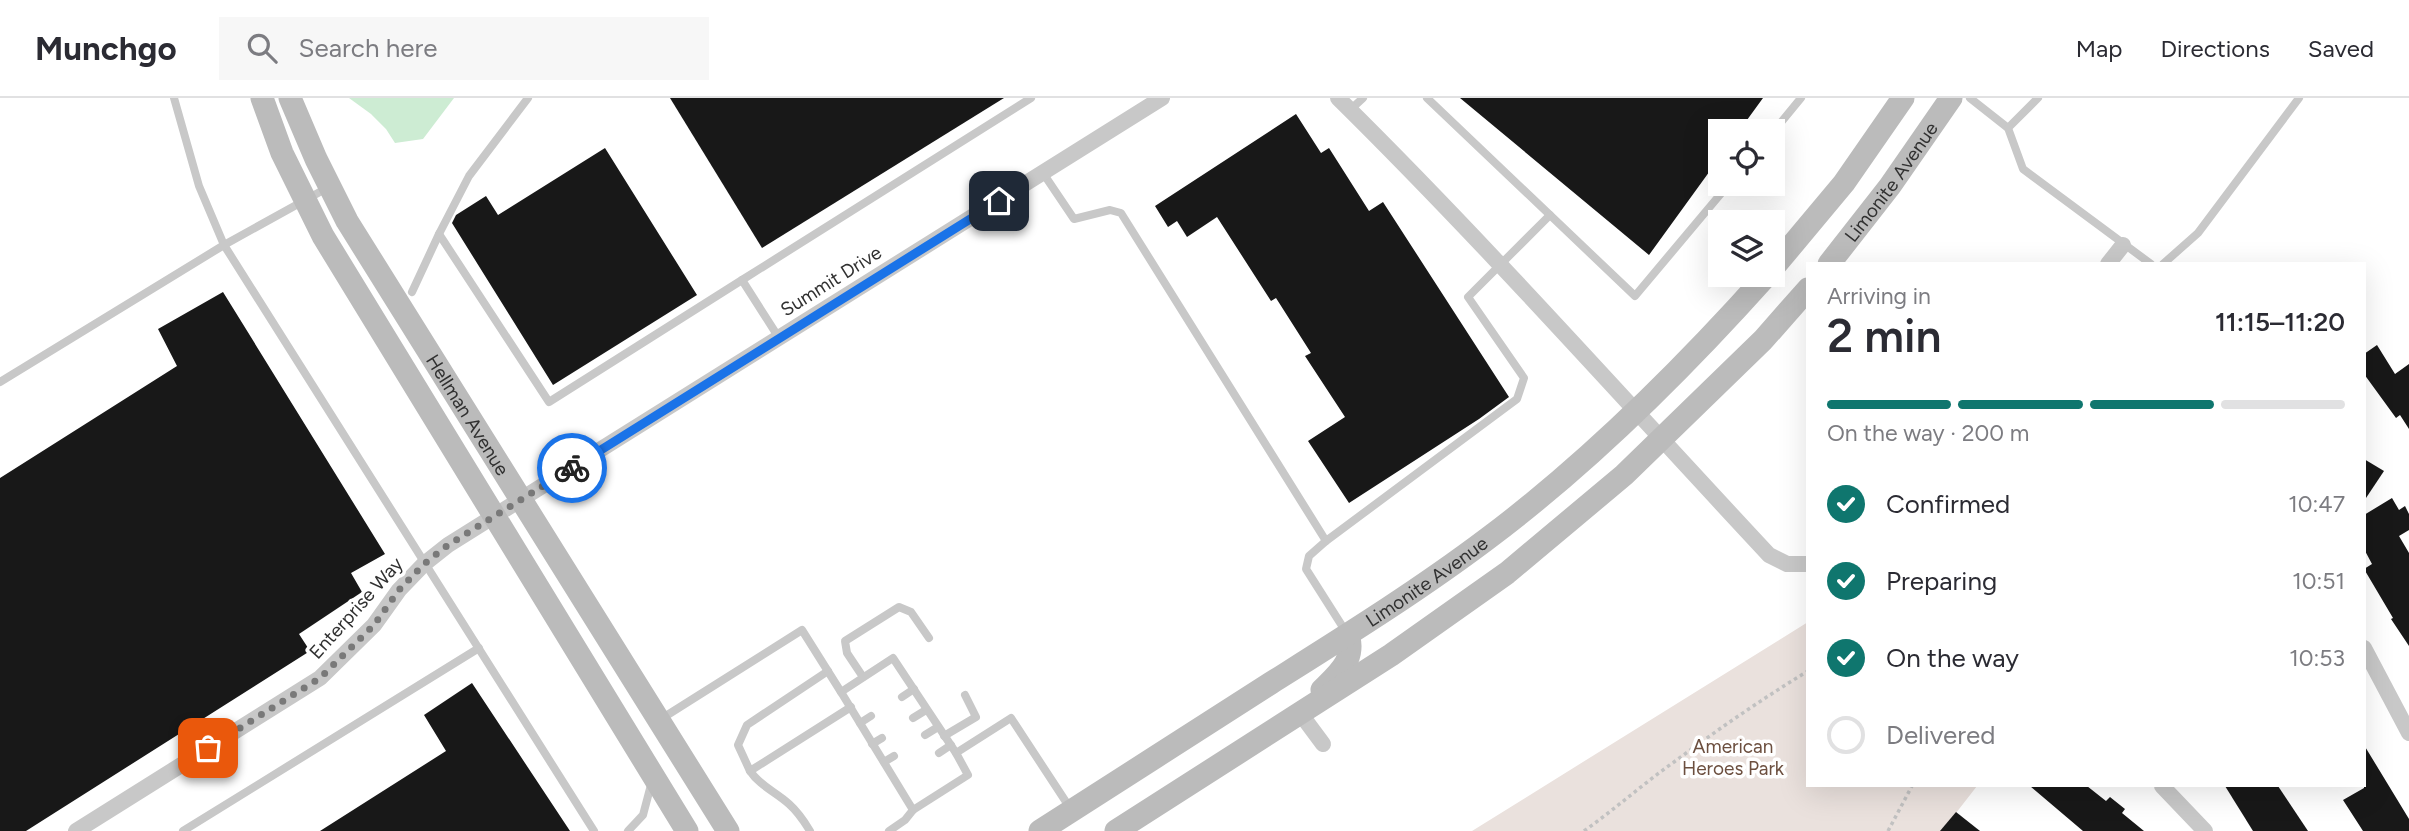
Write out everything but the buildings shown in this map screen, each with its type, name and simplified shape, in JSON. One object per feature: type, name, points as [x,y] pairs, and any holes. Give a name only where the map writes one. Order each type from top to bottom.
[{"type":"main road","name":"Hellman Avenue","points":[[262,98],[282,153],[323,236],[687,831]]},
{"type":"main road","name":"Hellman Avenue","points":[[290,98],[347,221],[728,831]]},
{"type":"main road","name":"Limonite Avenue","points":[[1785,254],[1844,183],[1903,98]]},
{"type":"main road","name":"Limonite Avenue","points":[[1831,262],[1890,186],[1951,98]]},
{"type":"main road","name":"Limonite Avenue","points":[[1040,831],[1420,589],[1489,538],[1550,489],[1635,412],[1720,328],[1756,287]]},
{"type":"main road","name":"Limonite Avenue","points":[[1116,831],[1391,655],[1507,573],[1623,475],[1763,340],[1806,291]]},
{"type":"main road","points":[[1300,713],[1348,660],[1352,648],[1348,635]]},
{"type":"street","name":"Summit Drive","points":[[522,499],[1161,98]]},
{"type":"street","points":[[1338,98],[1502,265],[1769,555],[1787,564],[1806,564]]},
{"type":"street","points":[[2110,262],[2123,245]]},
{"type":"street","name":"Enterprise Way","points":[[76,831],[98,825],[320,678],[374,625],[399,590],[424,564],[448,545],[522,499]]},
{"type":"street","points":[[2366,652],[2409,733]]},
{"type":"street","points":[[1300,713],[1323,744]]},
{"type":"street","points":[[2163,787],[2205,831]]},
{"type":"lane","points":[[174,98],[199,186],[223,245],[594,831]]},
{"type":"lane","points":[[412,292],[469,176],[528,98]]},
{"type":"lane","points":[[439,234],[549,402],[1031,98]]},
{"type":"lane","points":[[1350,110],[1363,98]]},
{"type":"lane","points":[[1427,98],[1635,296],[1719,196]]},
{"type":"lane","points":[[1784,119],[1801,98]]},
{"type":"lane","points":[[1970,98],[2008,128],[2023,169],[2148,262]]},
{"type":"lane","points":[[2008,128],[2038,98]]},
{"type":"lane","points":[[2165,262],[2198,233],[2299,98]]},
{"type":"lane","points":[[1043,173],[1074,219],[1110,209],[1121,213],[1326,541]]},
{"type":"lane","points":[[0,382],[223,245],[330,187]]},
{"type":"lane","points":[[1348,635],[1306,569],[1309,556],[1517,399],[1524,378],[1468,297],[1550,215]]},
{"type":"lane","points":[[742,280],[779,338]]},
{"type":"lane","points":[[863,677],[847,653],[845,641],[899,607],[911,612],[929,638]]},
{"type":"lane","points":[[659,720],[802,630],[913,810]]},
{"type":"lane","points":[[183,831],[479,648]]},
{"type":"lane","points":[[841,692],[893,658],[968,775],[913,810],[905,820],[889,831]]},
{"type":"lane","points":[[810,831],[802,817],[787,802],[755,780],[738,745],[747,725],[828,671]]},
{"type":"lane","points":[[902,697],[914,689]]},
{"type":"lane","points":[[944,736],[976,717],[965,695]]},
{"type":"lane","points":[[750,771],[850,707]]},
{"type":"lane","points":[[913,718],[926,710]]},
{"type":"lane","points":[[860,723],[871,716]]},
{"type":"lane","points":[[939,753],[953,749],[1011,718],[1072,811]]},
{"type":"lane","points":[[925,735],[938,727]]},
{"type":"lane","points":[[872,744],[882,738]]},
{"type":"lane","points":[[884,762],[894,756]]},
{"type":"lane","points":[[895,780],[904,775]]},
{"type":"lane","points":[[628,831],[643,815],[653,776]]},
{"type":"path","points":[[1584,831],[1620,806],[1682,755],[1806,672]]},
{"type":"path","points":[[1888,831],[1911,787]]},
{"type":"green space","name":"American Heroes Park","points":[[1806,623],[1806,787],[1976,787],[1942,831],[1472,831]]},
{"type":"shaded area","points":[[349,98],[454,98],[423,139],[395,143],[371,114]]},
{"type":"way so far","points":[[208,748],[320,678],[374,625],[399,590],[424,564],[448,545],[572,468]]},
{"type":"route","points":[[572,468],[999,201]]}]
